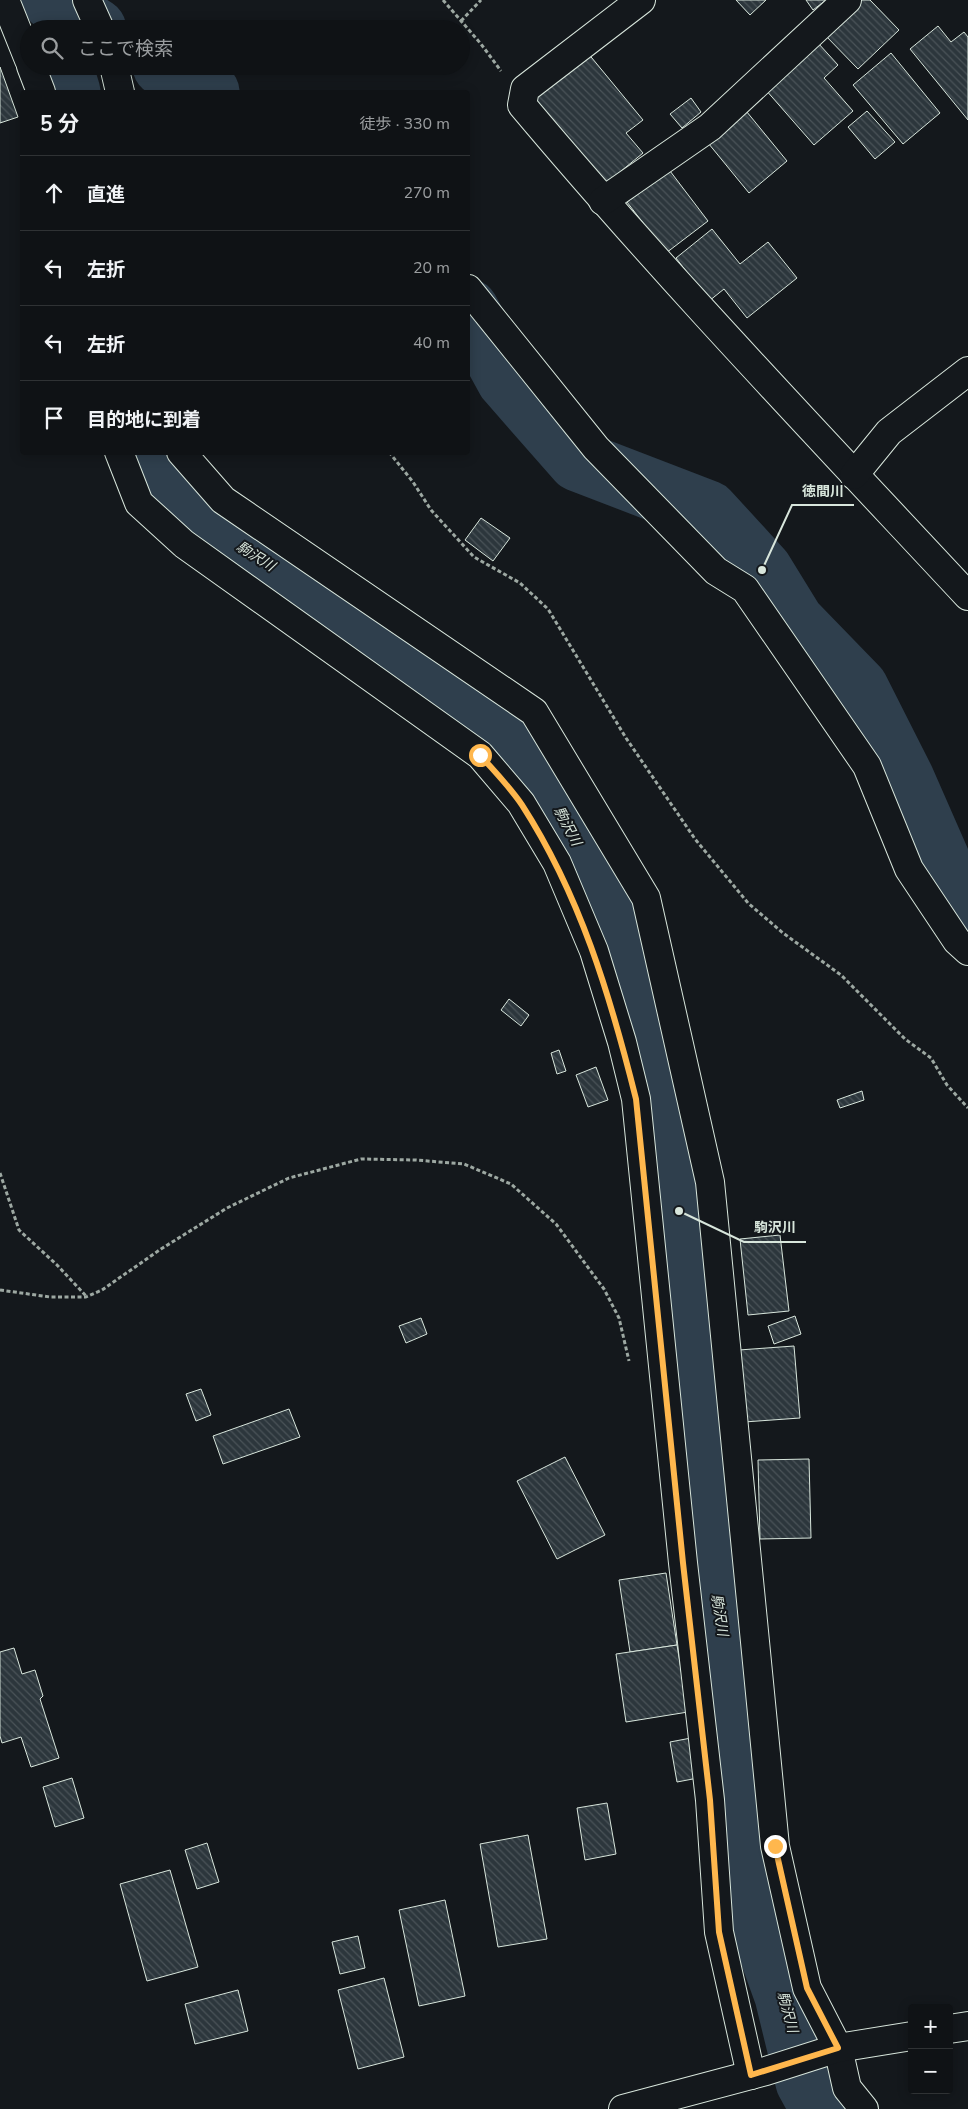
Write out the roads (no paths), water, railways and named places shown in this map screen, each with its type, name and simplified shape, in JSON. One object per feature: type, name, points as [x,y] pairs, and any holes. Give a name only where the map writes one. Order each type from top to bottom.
[{"type":"street","points":[[5,0],[20,38]]},
{"type":"street","points":[[641,0],[525,89],[522,104],[603,201],[854,475],[968,596]]},
{"type":"street","points":[[603,201],[710,127],[847,0]]},
{"type":"street","points":[[35,75],[41,90]]},
{"type":"street","points":[[470,292],[596,448],[716,571],[745,589],[867,766],[910,869],[957,942],[968,951]]},
{"type":"street","points":[[854,475],[889,432],[968,371]]},
{"type":"street","points":[[120,455],[139,503],[184,544],[480,755],[520,803],[557,863],[594,951],[622,1042],[636,1099],[683,1563],[710,1800],[719,1932],[759,2073]]},
{"type":"street","points":[[184,455],[223,500],[534,712],[646,898],[710,1182],[775,1846],[807,1988],[847,2088],[864,2109]]},
{"type":"street","points":[[953,2029],[968,2026]]},
{"type":"street","points":[[623,2109],[701,2099],[759,2073],[832,2050],[908,2037]]},
{"type":"waterway","points":[[52,0],[82,20]]},
{"type":"waterway","name":"駒沢川","points":[[65,75],[69,90]]},
{"type":"waterway","points":[[179,75],[205,90]]},
{"type":"waterway","points":[[470,313],[507,380],[578,461],[708,511],[762,570],[794,622],[858,688],[904,779],[947,877],[968,907]]},
{"type":"waterway","name":"駒沢川","points":[[156,455],[204,523],[309,587],[384,638],[530,756],[595,876],[635,982],[666,1097],[692,1344],[708,1545],[730,1679],[741,1861],[759,1924],[785,1996],[806,2082],[821,2109]]},
{"type":"place","name":"徳間川","points":[[762,570]]},
{"type":"place","name":"駒沢川","points":[[679,1211]]}]
